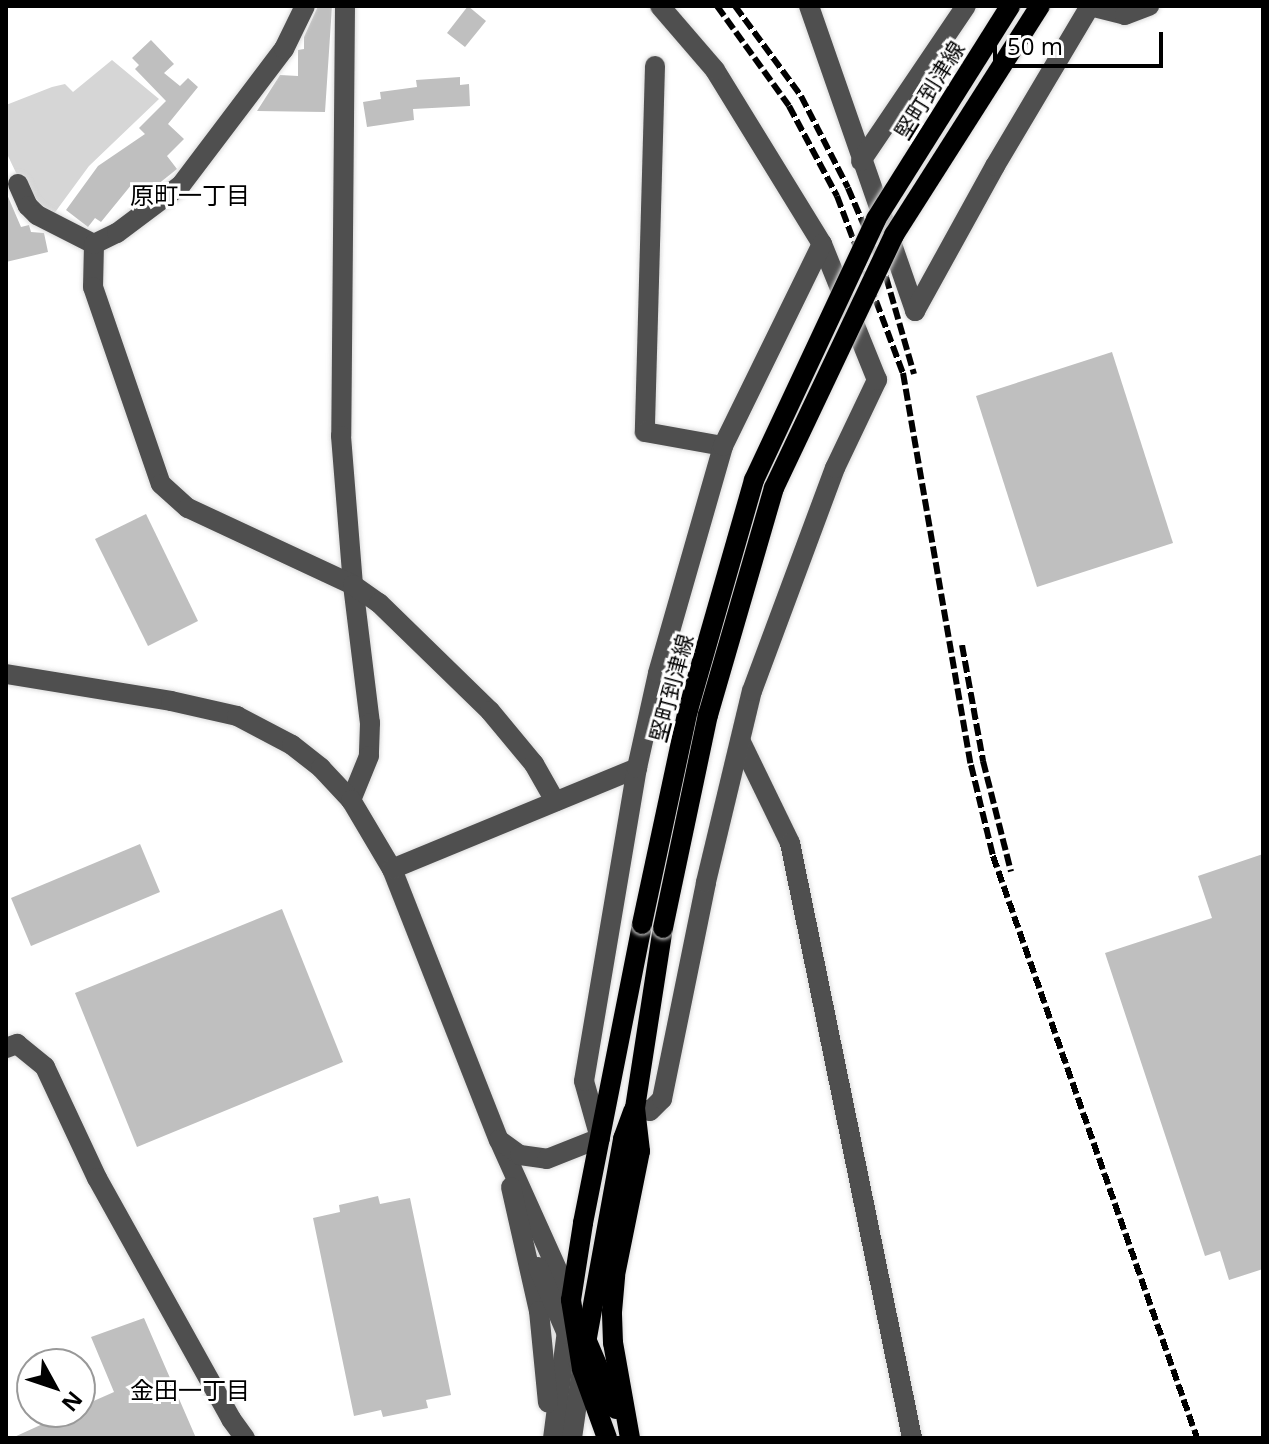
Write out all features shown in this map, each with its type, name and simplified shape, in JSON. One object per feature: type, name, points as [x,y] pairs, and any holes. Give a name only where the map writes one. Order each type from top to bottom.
[{"type":"main road","name":"堅町到津線","points":[[629,1438],[613,1343],[612,1312],[617,1263],[640,1151],[635,1108],[653,926],[688,710],[754,480],[876,219],[1010,6]]},
{"type":"main road","name":"堅町到津線","points":[[607,1438],[582,1369],[571,1300],[600,1138],[653,926],[708,715],[774,488],[894,235],[1040,6]]},
{"type":"main road","points":[[629,1438],[576,1336],[597,1277],[623,1139],[635,1108]]},
{"type":"main road","points":[[582,1369],[571,1300],[585,1293],[597,1277]]},
{"type":"main road","points":[[597,1411],[618,1423],[629,1438]]},
{"type":"street","points":[[94,244],[117,233],[181,185],[284,49],[305,6]]},
{"type":"street","points":[[345,6],[341,436],[353,585],[370,723],[369,756],[351,800]]},
{"type":"street","points":[[635,1108],[650,1111],[662,1099],[706,882],[752,691],[835,468],[877,380],[822,244],[715,70],[660,6]]},
{"type":"street","points":[[809,6],[915,311],[995,166],[1090,6],[1125,15],[1149,6]]},
{"type":"street","points":[[861,161],[966,6]]},
{"type":"street","points":[[655,66],[645,432],[723,446]]},
{"type":"street","points":[[18,184],[28,206],[37,215],[94,244]]},
{"type":"street","points":[[94,244],[93,287],[161,484],[188,508],[353,585],[379,603],[490,711],[534,764],[555,801]]},
{"type":"street","points":[[499,1140],[520,1155],[547,1159],[600,1138],[584,1081],[637,768],[658,673],[723,446],[822,244]]},
{"type":"street","points":[[6,674],[171,701],[237,716],[292,745],[321,768],[351,800],[392,869],[499,1140],[571,1300]]},
{"type":"street","points":[[741,742],[790,843],[912,1438]]},
{"type":"street","points":[[392,869],[637,768]]},
{"type":"street","points":[[6,1048],[17,1044],[45,1067],[97,1178],[231,1419],[245,1438]]},
{"type":"street","points":[[499,1140],[520,1223],[546,1360],[553,1438]]},
{"type":"street","points":[[520,1223],[549,1293],[576,1336],[553,1438]]},
{"type":"street","points":[[549,1293],[571,1300]]},
{"type":"street","points":[[572,1438],[582,1369]]},
{"type":"street","points":[[553,1438],[574,1413],[597,1411]]},
{"type":"shaded area","points":[[112,60],[159,99],[89,166],[53,215],[30,202],[8,156],[6,105],[65,84],[73,92]]},
{"type":"building","points":[[318,6],[332,6],[325,112],[257,111],[280,75],[298,76],[298,50],[304,49],[304,37]]},
{"type":"building","points":[[468,6],[486,21],[465,47],[447,33]]},
{"type":"building","points":[[151,40],[174,64],[164,73],[180,86],[188,78],[198,87],[168,124],[184,139],[167,156],[177,169],[142,197],[132,184],[101,222],[95,218],[88,227],[66,210],[98,166],[145,134],[139,128],[166,101],[135,69],[139,65],[132,58]]},
{"type":"building","points":[[460,77],[460,85],[469,84],[470,106],[413,109],[414,120],[367,127],[363,102],[381,99],[380,92],[417,87],[416,80]]},
{"type":"building","points":[[6,192],[21,227],[29,225],[31,232],[44,233],[48,252],[6,262]]},
{"type":"building","points":[[1112,352],[1173,543],[1037,587],[976,396]]},
{"type":"building","points":[[146,514],[198,621],[148,646],[95,539]]},
{"type":"building","points":[[140,844],[160,892],[31,946],[11,898]]},
{"type":"building","points":[[1263,854],[1263,1269],[1229,1280],[1220,1251],[1205,1256],[1105,953],[1212,918],[1198,876]]},
{"type":"building","points":[[282,909],[343,1062],[137,1147],[75,993]]},
{"type":"building","points":[[378,1196],[380,1204],[410,1198],[451,1395],[426,1400],[428,1408],[383,1417],[381,1410],[354,1416],[313,1218],[340,1212],[339,1205]]},
{"type":"building","points":[[144,1318],[196,1438],[12,1438],[34,1428],[96,1428],[96,1400],[114,1392],[91,1337]]},
{"type":"railway","points":[[717,6],[789,106],[837,196],[903,373],[971,765],[993,856],[1197,1438]]},
{"type":"railway","points":[[735,6],[801,96],[848,188],[886,277],[914,374]]},
{"type":"railway","points":[[962,645],[983,761],[1011,872]]},
{"type":"district","name":"原町一丁目","points":[[190,195]]},
{"type":"district","name":"金田一丁目","points":[[190,1390]]}]
